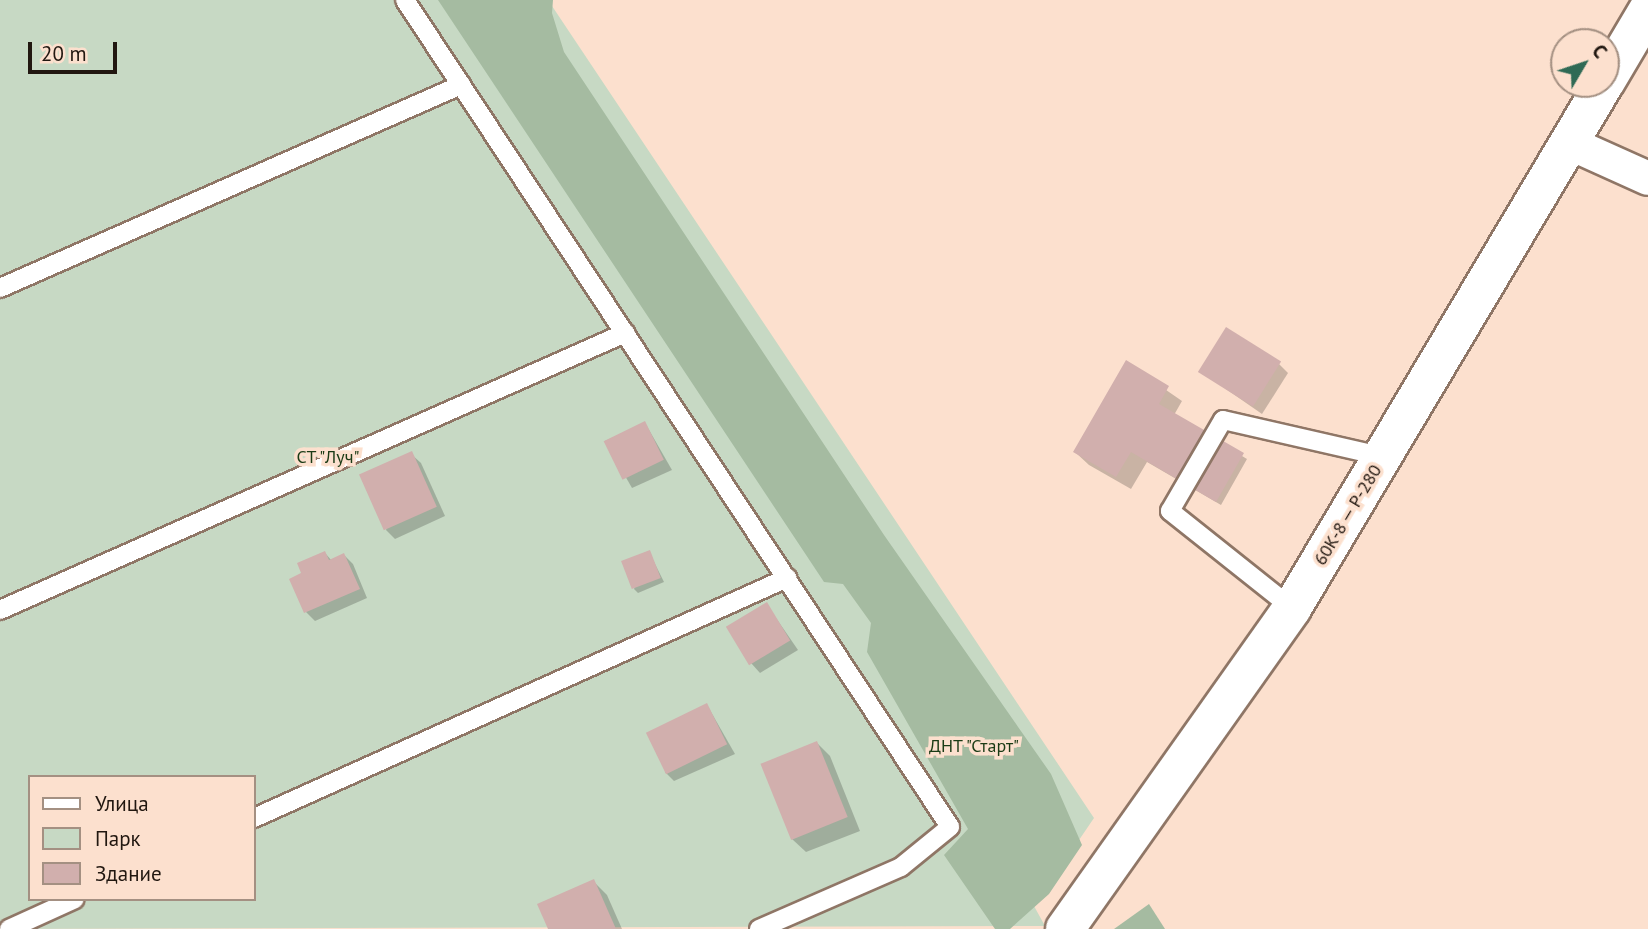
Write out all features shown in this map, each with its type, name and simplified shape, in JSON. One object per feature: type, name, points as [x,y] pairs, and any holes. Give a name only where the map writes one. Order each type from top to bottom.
[{"type":"street","name":"60К-8 — Р-280","points":[[1620,58],[1648,10]]},
{"type":"street","name":"60К-8 — Р-280","points":[[1065,929],[1292,608],[1596,98]]},
{"type":"street","points":[[1570,143],[1648,178]]},
{"type":"lane","points":[[405,0],[950,827],[901,867],[759,929]]},
{"type":"lane","points":[[0,288],[461,85]]},
{"type":"lane","points":[[0,610],[625,333]]},
{"type":"lane","points":[[1292,608],[1170,511],[1223,420],[1384,457]]},
{"type":"lane","points":[[256,817],[787,578]]},
{"type":"lane","points":[[9,929],[71,901]]},
{"type":"green space","name":"СТ \"Луч\"","points":[[0,0],[548,0],[1094,818],[1034,906],[1045,926],[0,929]]},
{"type":"green space","name":"ДНТ \"Старт\"","points":[[438,0],[553,0],[552,13],[564,52],[884,535],[1051,774],[1082,845],[1049,894],[1010,929],[995,929],[944,855],[968,829],[867,652],[871,623],[843,584],[824,582]]},
{"type":"green space","points":[[1149,904],[1165,929],[1114,929]]},
{"type":"building","points":[[1226,327],[1281,361],[1253,406],[1198,372]]},
{"type":"building","points":[[1126,360],[1169,386],[1159,404],[1244,453],[1216,502],[1131,452],[1116,477],[1073,452]]},
{"type":"building","points":[[645,421],[664,460],[623,480],[604,441]]},
{"type":"building","points":[[412,451],[437,507],[384,530],[359,475]]},
{"type":"building","points":[[650,550],[661,578],[632,589],[621,561]]},
{"type":"building","points":[[325,551],[329,560],[344,553],[360,589],[304,613],[289,579],[301,573],[297,563]]},
{"type":"building","points":[[767,602],[790,641],[749,665],[726,627]]},
{"type":"building","points":[[707,703],[727,744],[666,774],[646,733]]},
{"type":"building","points":[[817,741],[848,817],[791,840],[760,764]]},
{"type":"building","points":[[594,879],[616,929],[548,929],[537,904]]}]
